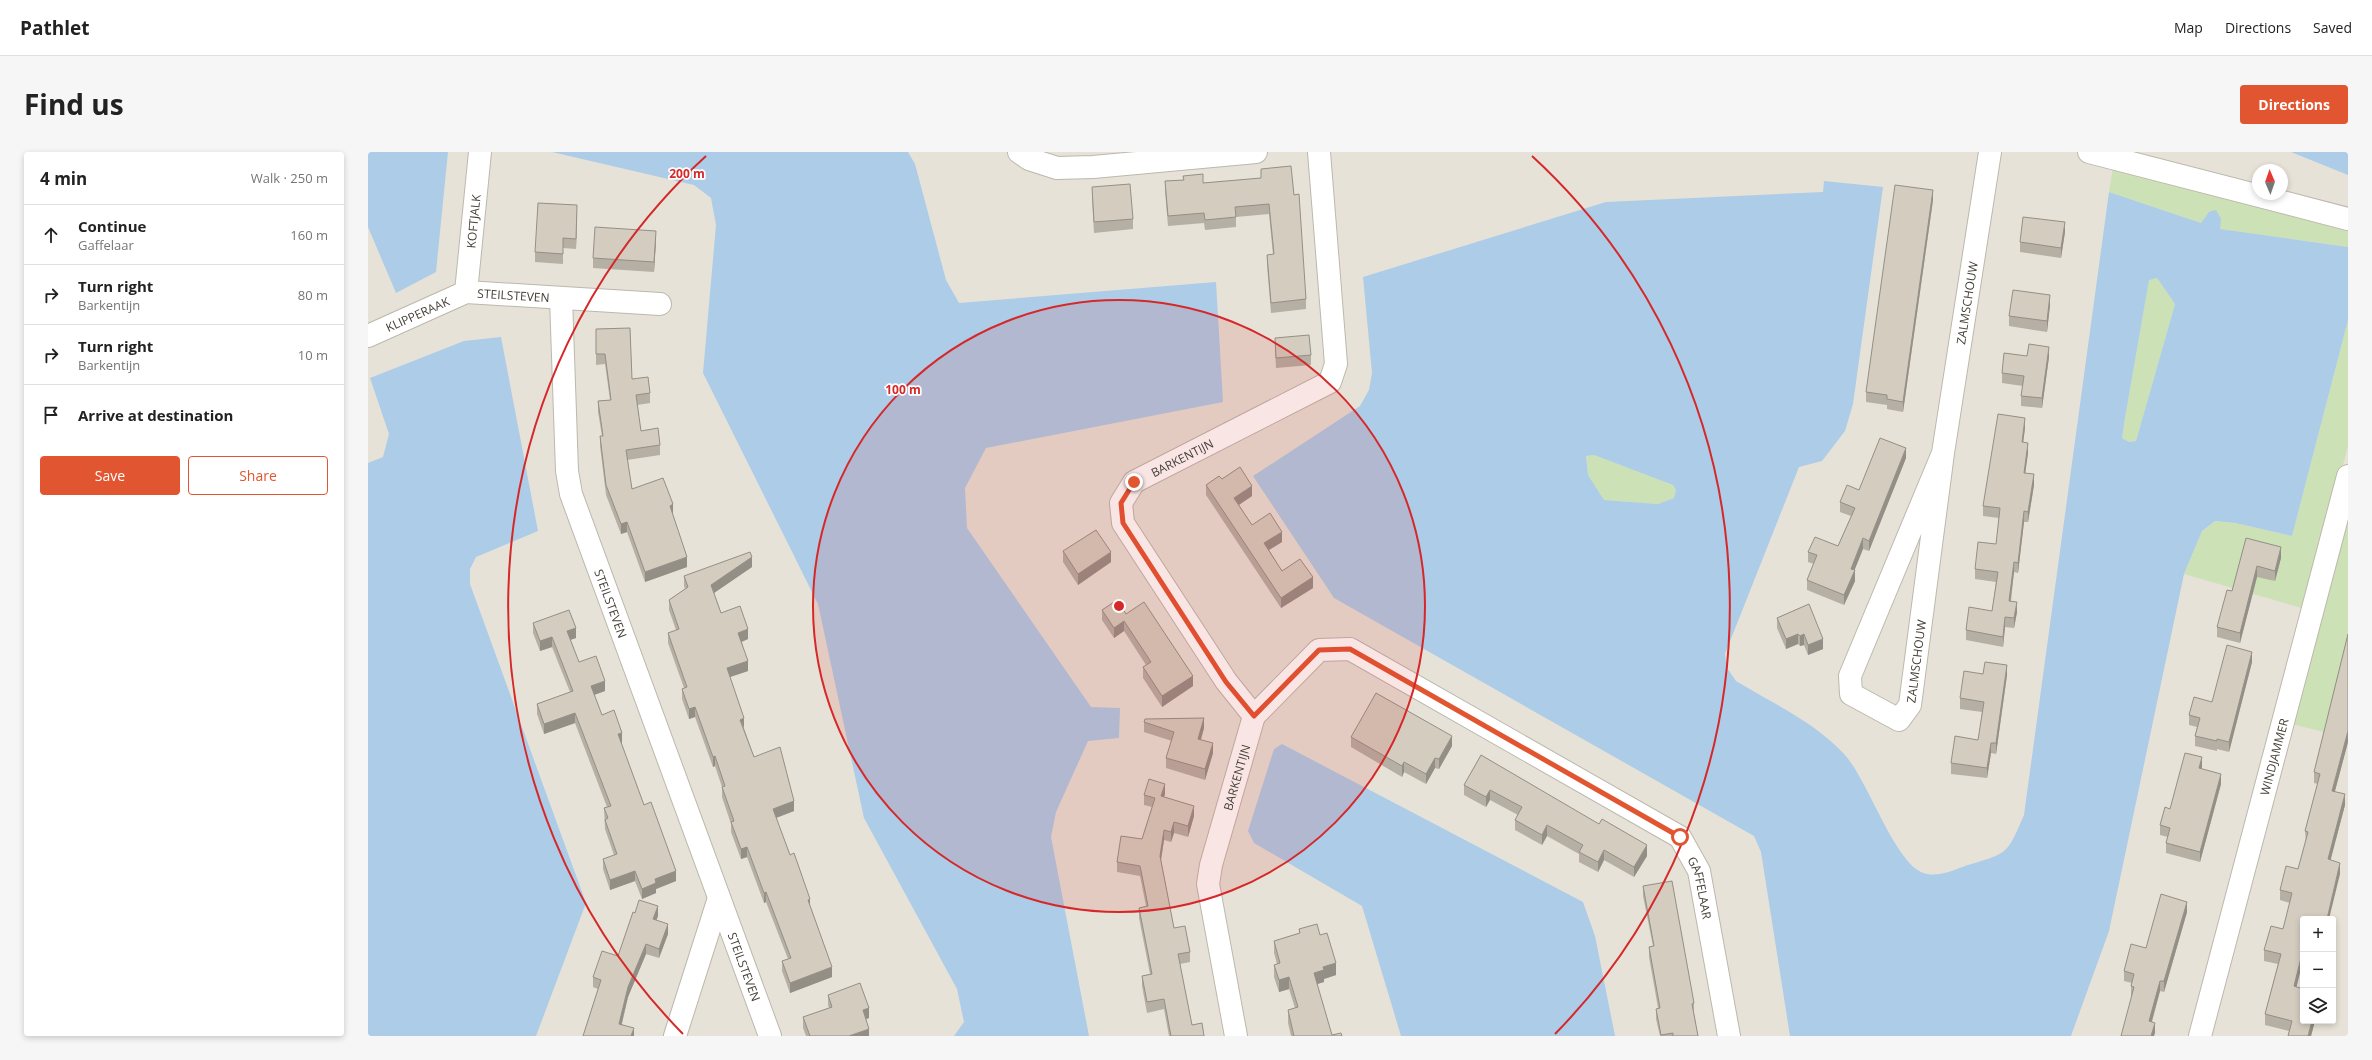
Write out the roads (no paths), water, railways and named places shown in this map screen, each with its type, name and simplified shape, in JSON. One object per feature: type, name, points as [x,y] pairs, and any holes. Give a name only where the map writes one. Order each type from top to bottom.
[{"type":"street","name":"KOFTJALK","points":[[466,292],[480,152]]},
{"type":"street","points":[[1019,152],[1029,159],[1056,160],[1093,167],[1256,152]]},
{"type":"street","name":"BARKENTIJN","points":[[1236,1036],[1208,884],[1211,865],[1254,716],[1226,682],[1123,523],[1121,503],[1134,482],[1330,382],[1336,364],[1319,152]]},
{"type":"street","name":"ZALMSCHOUW","points":[[1943,453],[1850,676],[1851,694],[1900,720],[1910,705],[1943,453],[1990,152]]},
{"type":"street","points":[[2089,152],[2348,219]]},
{"type":"street","name":"STEILSTEVEN","points":[[466,292],[660,304]]},
{"type":"street","name":"KLIPPERAAK","points":[[368,336],[466,292]]},
{"type":"street","name":"STEILSTEVEN","points":[[561,298],[567,471],[571,494],[770,1036]]},
{"type":"street","name":"WINDJAMMER","points":[[2200,1036],[2348,476]]},
{"type":"street","name":"GAFFELAAR","points":[[1254,716],[1319,650],[1350,649],[1680,837],[1699,871],[1729,1036]]},
{"type":"street","name":"STEILSTEVEN","points":[[678,1035],[719,898]]},
{"type":"water","points":[[368,152],[448,152],[436,272],[396,293],[368,227]]},
{"type":"water","points":[[552,152],[908,152],[915,164],[946,280],[959,303],[1216,282],[1223,402],[986,448],[965,488],[967,528],[1091,707],[1120,708],[1119,738],[1088,741],[1056,812],[1051,837],[1089,1036],[954,1036],[964,1022],[957,989],[864,818],[818,604],[703,373],[716,225],[711,198],[694,185]]},
{"type":"water","points":[[2291,152],[2348,152],[2348,175]]},
{"type":"water","points":[[1824,181],[1883,187],[1853,404],[1845,431],[1822,461],[1799,467],[1725,654],[1727,668],[1736,681],[1807,723],[1820,732],[1844,754],[1853,765],[1900,851],[1911,864],[1921,872],[1933,875],[1992,858],[1999,854],[2010,845],[2024,815],[2109,192],[2201,223],[2209,212],[2216,210],[2221,219],[2220,229],[2348,247],[2348,320],[2292,536],[2235,523],[2215,521],[2202,531],[2184,574],[2109,931],[2071,1036],[1790,1036],[1761,852],[1754,836],[1334,598],[1253,476],[1360,406],[1369,390],[1372,373],[1363,277],[1606,202],[1823,192]],"holes":[[[2157,278],[2175,304],[2136,441],[2129,442],[2122,438],[2125,418],[2149,280]],[[1594,455],[1673,485],[1676,490],[1674,498],[1658,504],[1604,500],[1588,475],[1586,456]]]},
{"type":"water","points":[[501,337],[538,531],[476,557],[470,569],[470,584],[586,903],[536,1036],[368,1036],[368,463],[383,457],[389,434],[370,378],[464,341]]},
{"type":"water","points":[[1282,744],[1583,902],[1595,936],[1615,1036],[1401,1036],[1362,906],[1254,843],[1248,831],[1274,749]]}]
